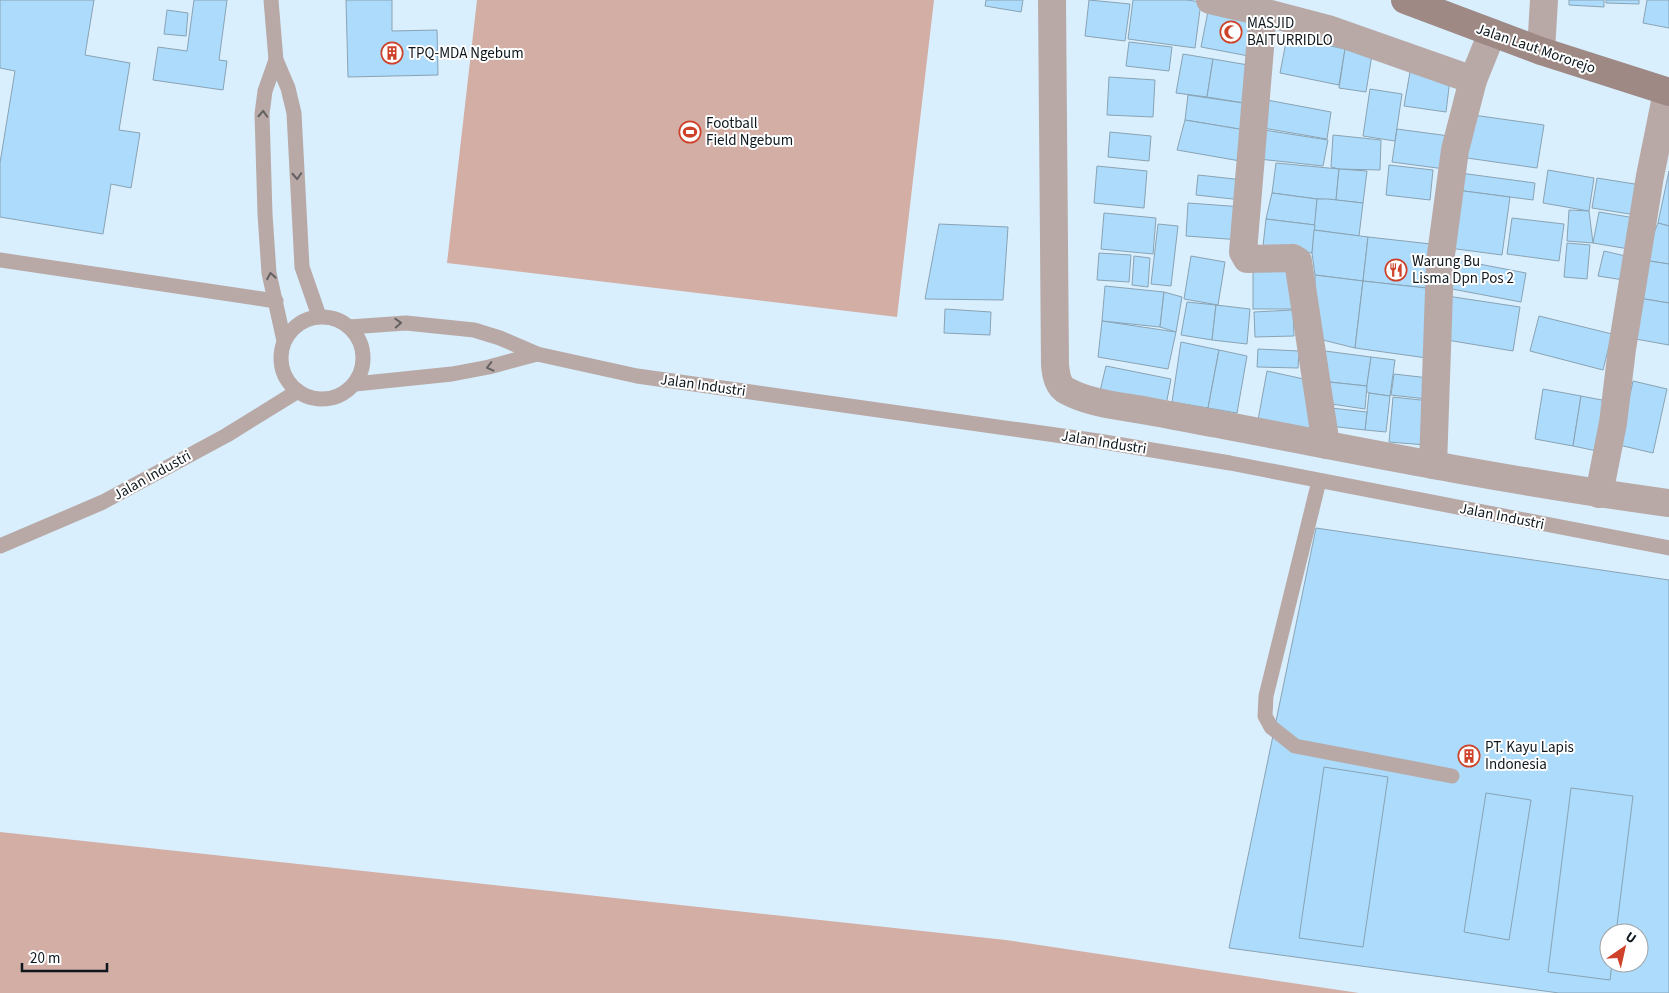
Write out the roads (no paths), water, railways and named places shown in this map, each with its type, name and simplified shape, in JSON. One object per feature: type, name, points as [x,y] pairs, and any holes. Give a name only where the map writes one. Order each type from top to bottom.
[{"type":"street","points":[[1052,0],[1055,365],[1057,378],[1064,390],[1081,398],[1100,403],[1157,412],[1432,465],[1599,494],[1669,503]]},
{"type":"street","points":[[1210,0],[1263,12],[1358,38],[1473,80]]},
{"type":"street","name":"Jalan Laut Mororejo","points":[[1405,0],[1542,51],[1668,92]]},
{"type":"street","points":[[1542,51],[1544,0]]},
{"type":"street","points":[[1263,12],[1243,252],[1247,259],[1292,258],[1298,261],[1326,445]]},
{"type":"street","points":[[1432,465],[1440,262],[1455,150],[1473,80],[1492,33]]},
{"type":"street","points":[[1599,494],[1613,423],[1622,349],[1650,176],[1668,92]]},
{"type":"lane","points":[[271,0],[276,60],[288,88],[294,113],[302,267],[319,316],[305,320],[292,329],[284,341],[280,354],[284,375],[298,391]]},
{"type":"lane","points":[[276,60],[265,91],[262,114],[264,214],[269,273],[284,341]]},
{"type":"lane","points":[[0,260],[276,301]]},
{"type":"lane","name":"Jalan Industri","points":[[319,316],[335,319],[349,326],[406,323],[474,330],[500,338],[537,354],[638,376],[1098,441],[1230,463],[1669,548]]},
{"type":"lane","points":[[349,326],[361,344],[362,351],[363,365],[355,384]]},
{"type":"lane","name":"Jalan Industri","points":[[0,546],[103,502],[226,435],[298,391],[317,399],[338,396],[355,384],[452,374],[489,367],[537,354]]},
{"type":"lane","points":[[1318,481],[1266,696],[1266,716],[1271,726],[1295,746],[1452,776]]},
{"type":"place","name":"MASJID BAITURRIDLO","points":[[1231,32]]},
{"type":"place","name":"TPQ-MDA Ngebum","points":[[392,53]]},
{"type":"place","name":"Football Field Ngebum","points":[[690,132]]},
{"type":"place","name":"Warung Bu Lisma Dpn Pos 2","points":[[1396,270]]},
{"type":"place","name":"PT. Kayu Lapis Indonesia","points":[[1469,756]]}]
